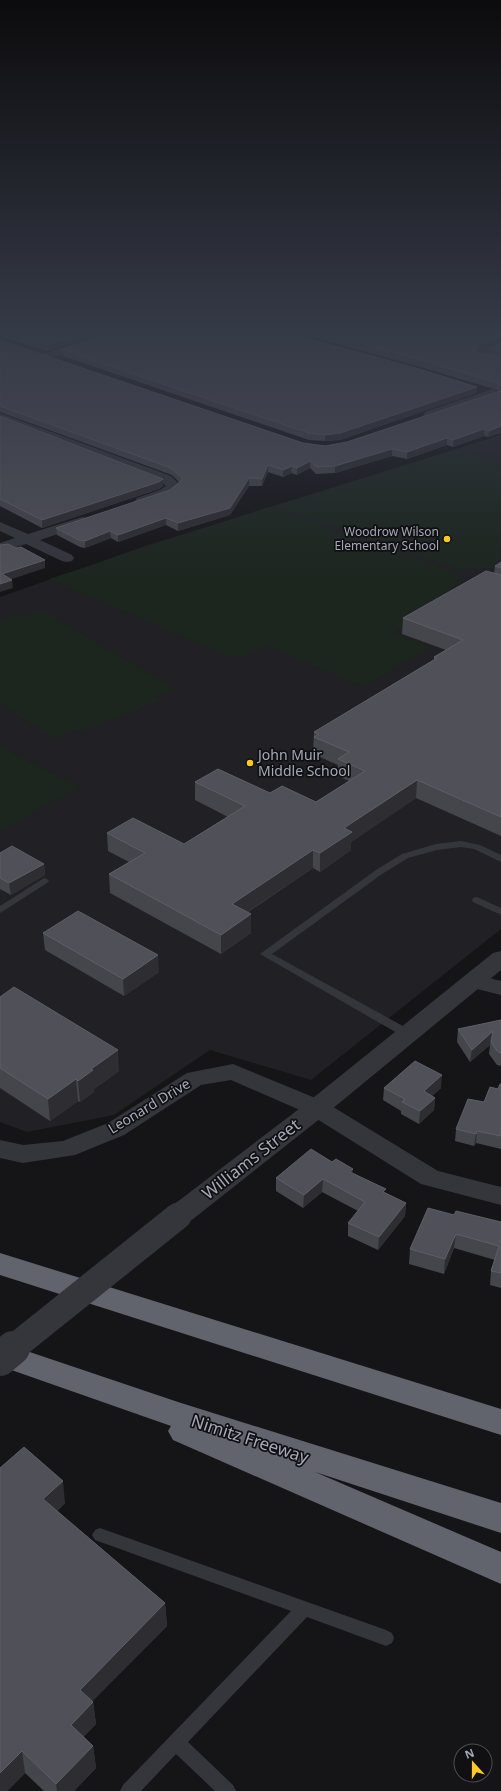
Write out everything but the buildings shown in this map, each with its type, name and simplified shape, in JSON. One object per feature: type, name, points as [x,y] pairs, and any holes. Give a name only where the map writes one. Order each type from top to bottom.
[{"type":"highway","points":[[0,1264],[501,1422]]},
{"type":"highway","name":"Nimitz Freeway","points":[[0,1354],[310,1458],[501,1518]]},
{"type":"highway","points":[[53,1373],[501,1568]]},
{"type":"street","points":[[416,419],[430,415]]},
{"type":"street","points":[[0,417],[166,479],[174,486],[165,493],[128,506]]},
{"type":"street","points":[[0,548],[98,516]]},
{"type":"street","points":[[0,526],[67,558]]},
{"type":"street","name":"Williams Street","points":[[0,1359],[178,1216],[317,1108],[501,958]]},
{"type":"street","points":[[473,981],[501,988]]},
{"type":"street","name":"Leonard Drive","points":[[0,1149],[23,1154],[66,1149],[116,1129],[195,1078],[233,1072],[317,1108],[430,1178],[501,1196]]},
{"type":"lane","points":[[408,1034],[265,954],[379,872],[405,856],[436,846],[461,844],[477,847],[501,859]]},
{"type":"lane","points":[[0,910],[44,881]]},
{"type":"lane","points":[[477,900],[501,912]]},
{"type":"lane","points":[[100,1535],[386,1638]]},
{"type":"lane","points":[[128,1791],[304,1609]]},
{"type":"lane","points":[[176,1742],[227,1791]]},
{"type":"shaded area","name":"John Muir Middle School","points":[[501,435],[501,929],[311,1080],[210,1050],[114,1115],[27,1132],[0,1122],[0,597],[145,546]]},
{"type":"shaded area","name":"Woodrow Wilson Elementary School","points":[[456,450],[501,464],[500,568],[457,569],[279,508],[278,505]]},
{"type":"shaded area","points":[[269,507],[464,576],[455,581],[461,583],[449,590],[463,595],[394,633],[431,647],[364,687],[266,646],[245,656],[227,656],[49,579]]},
{"type":"shaded area","points":[[41,610],[176,689],[157,697],[161,700],[80,733],[75,730],[54,739],[0,704],[0,620],[18,614],[22,617]]},
{"type":"shaded area","points":[[0,746],[80,787],[0,832]]},
{"type":"place","name":"Woodrow Wilson Elementary School","points":[[447,539]]},
{"type":"place","name":"John Muir Middle School","points":[[250,763]]}]
